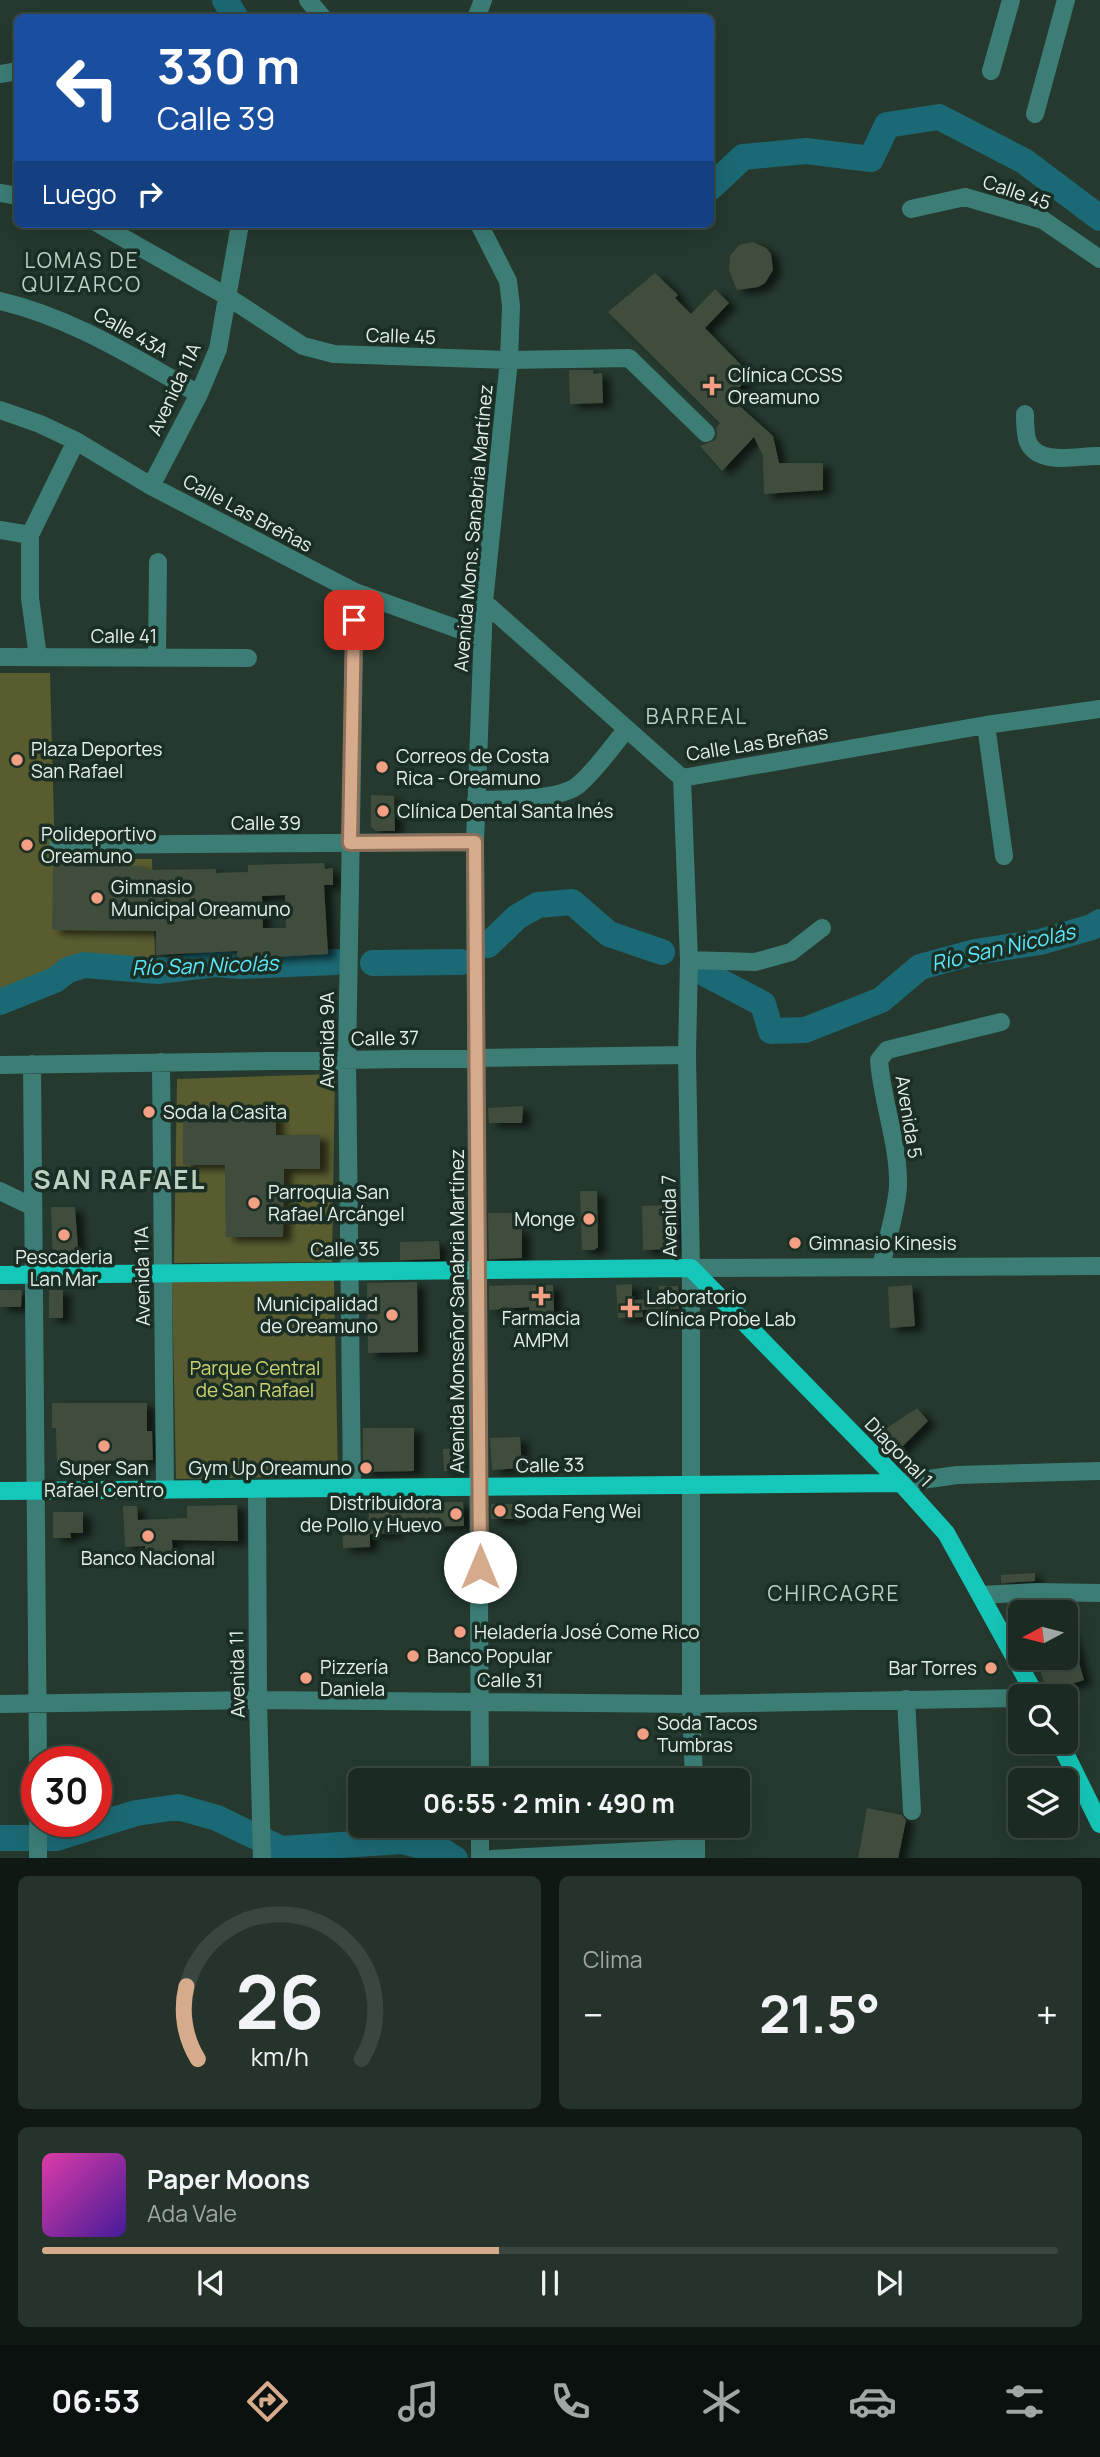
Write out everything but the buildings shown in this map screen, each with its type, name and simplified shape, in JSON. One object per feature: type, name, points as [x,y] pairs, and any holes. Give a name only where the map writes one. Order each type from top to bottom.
[{"type":"main road","name":"Calle 35","points":[[0,1275],[691,1268]]},
{"type":"main road","name":"Diagonal 1","points":[[691,1268],[901,1483],[946,1533],[1029,1684]]},
{"type":"main road","name":"Calle 33","points":[[0,1492],[901,1483]]},
{"type":"main road","points":[[1065,1754],[1100,1824]]},
{"type":"street","points":[[307,0],[319,14]]},
{"type":"street","points":[[990,71],[1011,0]]},
{"type":"street","points":[[1035,114],[1066,0]]},
{"type":"street","name":"Calle 45","points":[[911,209],[965,197],[1043,220],[1100,259]]},
{"type":"street","name":"Calle 45","points":[[106,228],[228,297],[303,346],[334,354],[509,360],[629,358],[706,433]]},
{"type":"street","name":"Avenida 11A","points":[[151,486],[199,394],[218,349],[239,228]]},
{"type":"street","name":"Avenida Mons. Sanabria Martínez","points":[[475,842],[484,602],[509,360],[511,306],[508,281],[481,228]]},
{"type":"street","name":"Calle 43A","points":[[0,301],[31,308],[81,328],[199,394]]},
{"type":"street","name":"Calle Las Breñas","points":[[0,410],[76,441],[151,486],[355,592],[483,638]]},
{"type":"street","points":[[1024,414],[1027,439],[1031,448],[1041,456],[1100,456]]},
{"type":"street","points":[[38,657],[30,598],[30,535],[76,441]]},
{"type":"street","points":[[0,530],[30,535]]},
{"type":"street","points":[[157,657],[158,562]]},
{"type":"street","name":"Avenida 9A","points":[[352,1488],[347,1060],[355,592]]},
{"type":"street","name":"Calle Las Breñas","points":[[484,602],[682,778],[986,725],[1100,709]]},
{"type":"street","name":"Calle 41","points":[[0,657],[248,658]]},
{"type":"street","points":[[986,725],[1004,856]]},
{"type":"street","points":[[476,800],[540,796],[569,791],[580,784],[627,729]]},
{"type":"street","name":"Avenida 7","points":[[682,778],[689,960],[687,1055],[694,1768]]},
{"type":"street","name":"Calle 39","points":[[58,845],[475,842]]},
{"type":"street","name":"Avenida Monseñor Sanabria Martínez","points":[[475,842],[480,1768]]},
{"type":"street","points":[[689,960],[755,962],[791,952],[822,928]]},
{"type":"street","name":"Avenida 5","points":[[881,1267],[898,1187],[894,1143],[880,1078],[879,1060],[887,1050],[1001,1022]]},
{"type":"street","name":"Calle 37","points":[[0,1065],[687,1055]]},
{"type":"street","name":"Avenida 11A","points":[[161,1062],[165,1490]]},
{"type":"street","points":[[32,1064],[38,1746]]},
{"type":"street","points":[[0,1191],[33,1207]]},
{"type":"street","points":[[691,1268],[1100,1266]]},
{"type":"street","name":"Calle 33","points":[[901,1483],[957,1475],[1100,1471]]},
{"type":"street","name":"Avenida 11","points":[[257,1489],[262,1858]]},
{"type":"street","points":[[981,1595],[1100,1593]]},
{"type":"street","name":"Calle 31","points":[[0,1704],[258,1700],[691,1704],[1008,1698]]},
{"type":"street","points":[[906,1699],[912,1811]]},
{"type":"street","points":[[38,1837],[38,1858]]},
{"type":"street","points":[[480,1838],[480,1858]]},
{"type":"street","points":[[492,1858],[696,1853]]},
{"type":"green space","name":"Polideportivo Oreamuno","points":[[0,673],[50,673],[55,859],[152,859],[155,959],[71,957],[27,987],[0,995]]},
{"type":"green space","points":[[335,1074],[332,1262],[174,1263],[177,1079]],"holes":[[[216,1110],[216,1130],[229,1113],[275,1113],[276,1135],[320,1135],[320,1169],[283,1169],[283,1237],[226,1237],[225,1135],[218,1165],[183,1164],[183,1111]]]},
{"type":"green space","name":"Parque Central de San Rafael","points":[[334,1279],[338,1476],[176,1479],[172,1282]]},
{"type":"waterway","points":[[225,0],[234,14]]},
{"type":"waterway","points":[[714,184],[743,157],[806,151],[871,159],[887,125],[939,117],[1024,161],[1100,218]]},
{"type":"waterway","name":"Río San Nicolás","points":[[488,945],[517,917],[538,905],[572,902],[609,934],[662,952]]},
{"type":"waterway","name":"Río San Nicolás","points":[[700,971],[763,1004],[771,1031],[805,1030],[881,1000],[920,967],[975,952],[1040,942],[1092,927],[1100,922]]},
{"type":"waterway","name":"Río San Nicolás","points":[[0,1002],[84,965],[158,971],[216,964],[240,966],[335,962]]},
{"type":"waterway","name":"Río San Nicolás","points":[[373,963],[461,962]]},
{"type":"waterway","points":[[0,1838],[56,1838],[136,1813],[178,1807],[217,1818],[281,1849],[402,1841],[444,1852],[453,1858]]},
{"type":"place","name":"Clínica CCSS Oreamuno","points":[[712,386]]},
{"type":"place","name":"Plaza Deportes San Rafael","points":[[17,760]]},
{"type":"place","name":"Correos de Costa Rica - Oreamuno","points":[[382,767]]},
{"type":"place","name":"Clínica Dental Santa Inés","points":[[383,811]]},
{"type":"place","name":"Polideportivo Oreamuno","points":[[27,845]]},
{"type":"place","name":"Gimnasio Municipal Oreamuno","points":[[97,898]]},
{"type":"place","name":"Soda la Casita","points":[[149,1112]]},
{"type":"place","name":"Parroquia San Rafael Arcángel","points":[[254,1203]]},
{"type":"place","name":"Monge","points":[[589,1219]]},
{"type":"place","name":"Pescaderia Lan Mar","points":[[64,1235]]},
{"type":"place","name":"Gimnasio Kinesis","points":[[795,1243]]},
{"type":"place","name":"Farmacia AMPM","points":[[541,1296]]},
{"type":"place","name":"Laboratorio Clínica Probe Lab","points":[[630,1308]]},
{"type":"place","name":"Municipalidad de Oreamuno","points":[[392,1315]]},
{"type":"place","name":"Super San Rafael Centro","points":[[104,1446]]},
{"type":"place","name":"Gym Up Oreamuno","points":[[366,1468]]},
{"type":"place","name":"Soda Feng Wei","points":[[500,1511]]},
{"type":"place","name":"Distribuidora de Pollo y Huevo","points":[[456,1514]]},
{"type":"place","name":"Banco Nacional","points":[[148,1536]]},
{"type":"place","name":"Heladería José Come Rico","points":[[460,1632]]},
{"type":"place","name":"Banco Popular","points":[[413,1656]]},
{"type":"place","name":"Bar Torres","points":[[991,1668]]},
{"type":"place","name":"Pizzería Daniela","points":[[306,1678]]},
{"type":"place","name":"Soda Tacos Tumbras","points":[[643,1734]]},
{"type":"district","name":"LOMAS DE QUIZARCO","points":[[82,272]]},
{"type":"district","name":"BARREAL","points":[[697,716]]},
{"type":"district","name":"SAN RAFAEL","points":[[120,1179]]},
{"type":"district","name":"CHIRCAGRE","points":[[834,1593]]},
{"type":"route","points":[[354,620],[350,843],[475,842],[480,1567]]}]
